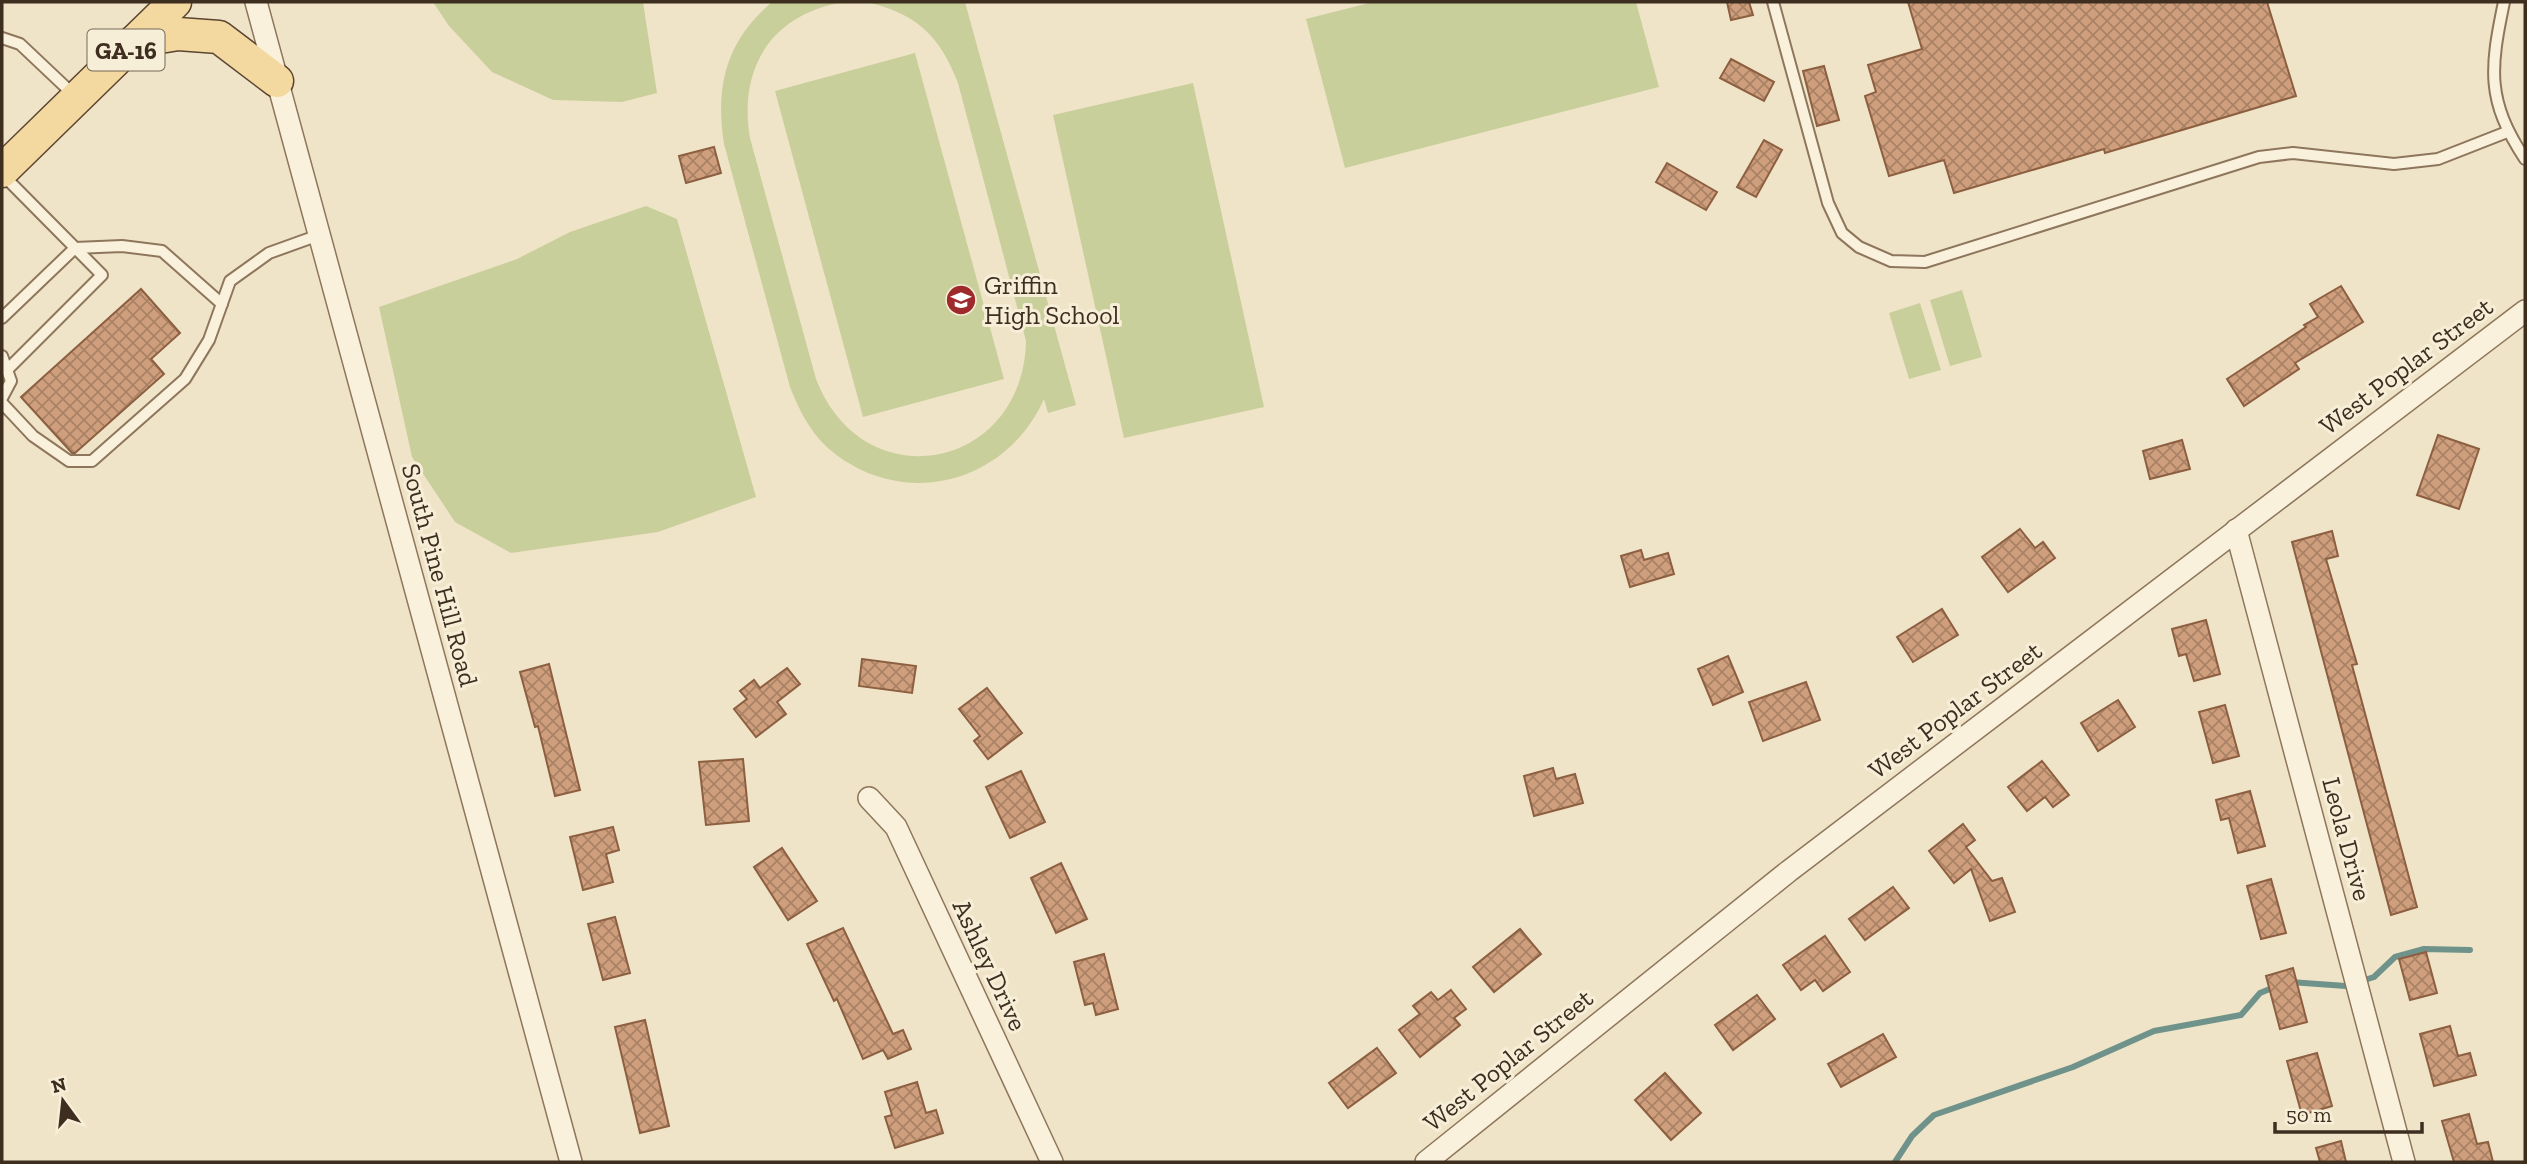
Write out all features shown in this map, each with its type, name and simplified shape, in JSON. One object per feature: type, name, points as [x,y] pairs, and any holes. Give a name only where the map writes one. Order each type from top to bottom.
[{"type":"main road","name":"GA-16","points":[[77,98],[175,2]]},
{"type":"main road","points":[[135,41],[178,34],[219,37],[277,81]]},
{"type":"main road","points":[[2,173],[77,98]]},
{"type":"street","name":"South Pine Hill Road","points":[[256,2],[571,1162]]},
{"type":"street","name":"West Poplar Street","points":[[1426,1162],[1789,871],[2525,311]]},
{"type":"street","name":"Leola Drive","points":[[2236,530],[2404,1162]]},
{"type":"street","name":"Ashley Drive","points":[[869,798],[896,827],[1052,1162]]},
{"type":"lane","points":[[1773,2],[1828,203],[1842,233],[1859,247],[1891,261],[1925,262],[2259,156],[2293,153],[2394,164],[2438,159],[2507,132]]},
{"type":"lane","points":[[2504,2],[2493,54],[2495,91],[2507,132],[2525,159]]},
{"type":"lane","points":[[2,38],[20,44],[77,98]]},
{"type":"lane","points":[[2,173],[102,275],[6,370]]},
{"type":"lane","points":[[2,356],[11,381],[2,400],[33,436],[69,461],[92,461],[185,379],[209,340],[230,281],[268,253],[319,235]]},
{"type":"lane","points":[[2,318],[75,248],[122,246],[163,251],[222,304]]},
{"type":"green space","points":[[433,2],[643,2],[657,93],[622,102],[553,100],[492,72],[449,26]]},
{"type":"green space","points":[[772,2],[844,2],[819,8],[797,18],[779,32],[766,48],[755,67],[750,88],[750,138],[816,379],[838,418],[868,443],[902,455],[938,454],[971,442],[999,419],[1018,385],[1026,341],[958,83],[951,66],[924,29],[899,13],[866,2],[965,2],[1076,405],[1048,413],[1044,399],[1027,427],[1006,450],[981,468],[953,478],[923,483],[892,480],[862,470],[834,453],[819,439],[794,396],[724,144],[722,123],[723,84],[734,49],[756,17]]},
{"type":"green space","points":[[1373,2],[1636,2],[1659,87],[1345,168],[1306,19]]},
{"type":"green space","points":[[915,53],[1004,379],[863,417],[775,91]]},
{"type":"green space","points":[[1193,83],[1264,407],[1124,438],[1053,115]]},
{"type":"green space","points":[[646,206],[677,219],[756,497],[658,532],[511,553],[455,522],[412,457],[379,307],[517,259],[570,232]]},
{"type":"green space","points":[[1962,290],[1982,357],[1950,366],[1930,300]]},
{"type":"green space","points":[[1920,303],[1941,370],[1909,379],[1889,313]]},
{"type":"building","points":[[1727,2],[1749,2],[1753,15],[1731,20]]},
{"type":"building","points":[[1908,2],[2267,2],[2296,96],[2105,153],[2104,149],[1954,193],[1944,160],[1889,176],[1865,96],[1876,92],[1868,65],[1922,49]]},
{"type":"building","points":[[1731,59],[1774,82],[1764,101],[1720,78]]},
{"type":"building","points":[[1824,66],[1839,120],[1817,126],[1803,71]]},
{"type":"building","points":[[1764,140],[1782,150],[1756,197],[1737,187]]},
{"type":"building","points":[[714,147],[721,173],[686,183],[679,156]]},
{"type":"building","points":[[1667,163],[1717,192],[1706,210],[1656,182]]},
{"type":"building","points":[[2341,286],[2363,322],[2295,363],[2299,369],[2244,406],[2227,379],[2306,327],[2304,325],[2318,317],[2310,304]]},
{"type":"building","points":[[141,289],[180,333],[151,359],[164,374],[72,453],[21,397]]},
{"type":"building","points":[[2438,435],[2479,449],[2459,509],[2417,495]]},
{"type":"building","points":[[2182,440],[2190,469],[2150,479],[2143,451]]},
{"type":"building","points":[[2020,529],[2035,548],[2043,542],[2055,558],[2008,592],[1982,557]]},
{"type":"building","points":[[2332,531],[2338,556],[2326,559],[2357,664],[2352,665],[2417,907],[2391,915],[2292,542]]},
{"type":"building","points":[[1641,550],[1644,560],[1668,553],[1674,574],[1630,587],[1621,556]]},
{"type":"building","points":[[1942,609],[1958,635],[1913,662],[1897,637]]},
{"type":"building","points":[[2206,620],[2220,674],[2194,681],[2186,654],[2179,656],[2172,629]]},
{"type":"building","points":[[1728,656],[1743,692],[1713,705],[1698,669]]},
{"type":"building","points":[[862,659],[916,666],[912,693],[859,686]]},
{"type":"building","points":[[549,664],[580,790],[555,796],[538,726],[535,727],[520,672]]},
{"type":"building","points":[[787,668],[800,684],[777,702],[786,714],[756,737],[734,709],[747,699],[740,691],[754,680],[760,688]]},
{"type":"building","points":[[1806,682],[1820,720],[1763,741],[1749,702]]},
{"type":"building","points":[[987,688],[1022,733],[988,759],[974,741],[980,736],[959,709]]},
{"type":"building","points":[[2118,700],[2135,727],[2098,751],[2081,723]]},
{"type":"building","points":[[2225,705],[2239,756],[2213,763],[2199,712]]},
{"type":"building","points":[[743,759],[749,821],[706,825],[699,762]]},
{"type":"building","points":[[2042,761],[2069,795],[2053,807],[2045,797],[2027,811],[2008,787]]},
{"type":"building","points":[[1553,768],[1556,779],[1575,774],[1583,803],[1534,816],[1524,776]]},
{"type":"building","points":[[1021,771],[1045,822],[1010,838],[986,787]]},
{"type":"building","points":[[2250,791],[2265,846],[2238,853],[2229,818],[2221,820],[2216,800]]},
{"type":"building","points":[[1963,824],[1975,840],[1966,847],[1992,881],[2002,878],[2015,912],[1990,921],[1971,869],[1954,883],[1929,851]]},
{"type":"building","points":[[613,827],[619,850],[606,854],[613,882],[583,890],[570,837]]},
{"type":"building","points":[[782,848],[817,901],[788,920],[754,867]]},
{"type":"building","points":[[1061,863],[1087,919],[1056,933],[1031,878]]},
{"type":"building","points":[[2271,879],[2286,933],[2261,939],[2247,886]]},
{"type":"building","points":[[1893,887],[1909,908],[1865,940],[1849,919]]},
{"type":"building","points":[[615,917],[630,973],[603,980],[588,924]]},
{"type":"building","points":[[843,928],[893,1034],[903,1030],[911,1049],[888,1059],[883,1050],[863,1059],[837,999],[834,1001],[807,944]]},
{"type":"building","points":[[1520,929],[1541,954],[1494,992],[1473,967]]},
{"type":"building","points":[[1825,936],[1850,972],[1823,991],[1815,980],[1801,990],[1783,965]]},
{"type":"building","points":[[2426,952],[2437,993],[2410,1000],[2399,959]]},
{"type":"building","points":[[1104,954],[1118,1009],[1096,1015],[1093,1003],[1085,1005],[1074,962]]},
{"type":"building","points":[[2293,968],[2307,1022],[2280,1029],[2266,976]]},
{"type":"building","points":[[1451,990],[1466,1009],[1454,1018],[1460,1025],[1420,1057],[1399,1030],[1420,1014],[1413,1006],[1431,992],[1438,1000]]},
{"type":"building","points":[[1757,995],[1775,1019],[1733,1050],[1715,1025]]},
{"type":"building","points":[[645,1020],[669,1126],[640,1133],[615,1027]]},
{"type":"building","points":[[2450,1026],[2458,1056],[2470,1053],[2476,1075],[2434,1086],[2420,1034]]},
{"type":"building","points":[[1883,1034],[1896,1057],[1841,1087],[1828,1064]]},
{"type":"building","points":[[1377,1048],[1396,1073],[1348,1108],[1329,1083]]},
{"type":"building","points":[[2317,1053],[2332,1106],[2302,1115],[2287,1061]]},
{"type":"building","points":[[1665,1073],[1701,1113],[1671,1140],[1635,1100]]},
{"type":"building","points":[[917,1082],[926,1113],[936,1110],[943,1133],[895,1148],[885,1117],[892,1115],[885,1092]]},
{"type":"building","points":[[2469,1114],[2477,1144],[2488,1142],[2493,1162],[2454,1162],[2442,1121]]},
{"type":"building","points":[[2341,1141],[2346,1162],[2320,1162],[2316,1148]]},
{"type":"waterway","points":[[2290,982],[2346,986],[2374,977],[2395,957],[2424,949],[2470,950]]},
{"type":"waterway","points":[[1895,1162],[1912,1136],[1934,1115],[2073,1067],[2154,1031],[2241,1015],[2260,993],[2277,986]]},
{"type":"place","name":"Griffin High School","points":[[961,300]]}]
